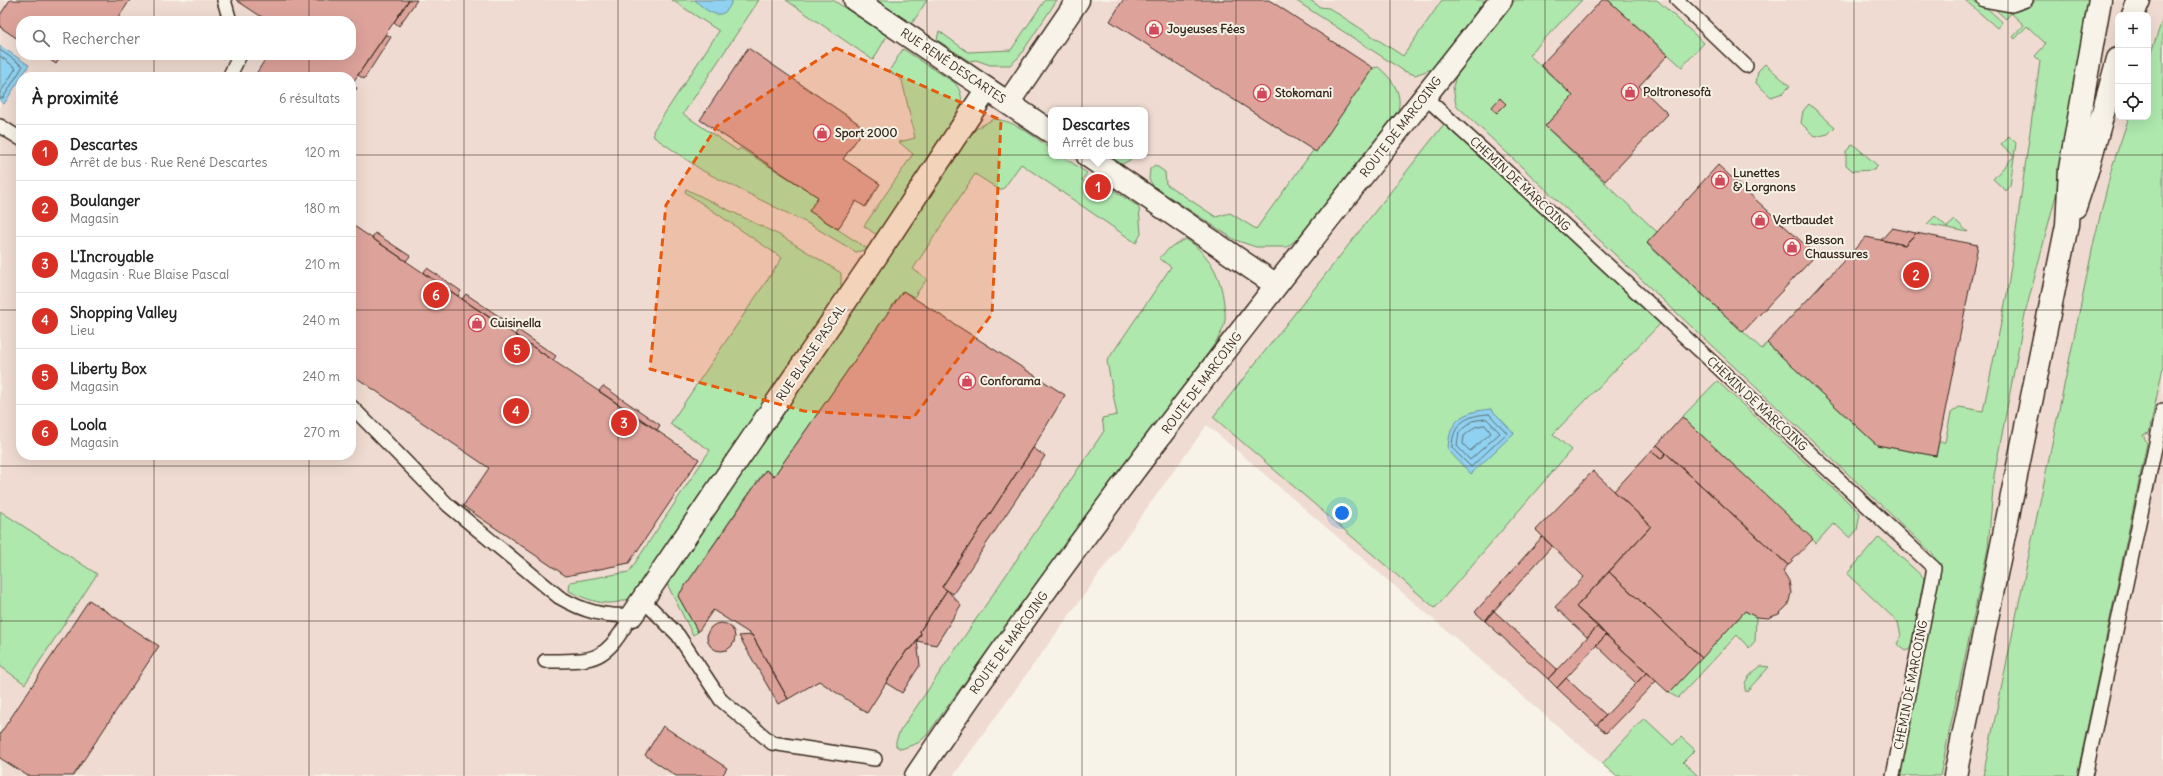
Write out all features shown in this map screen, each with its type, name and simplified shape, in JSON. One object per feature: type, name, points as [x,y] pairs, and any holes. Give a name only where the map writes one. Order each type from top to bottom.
[{"type":"street","name":"RUE RENÉ DESCARTES","points":[[855,0],[1048,130]]},
{"type":"street","points":[[1008,103],[1078,0]]},
{"type":"street","name":"ROUTE DE MARCOING","points":[[916,776],[1038,602],[1276,285],[1501,0]]},
{"type":"street","points":[[1955,776],[2067,225],[2070,169],[2100,0]]},
{"type":"street","points":[[2134,12],[2139,0]]},
{"type":"street","points":[[2067,225],[2083,184],[2115,70]]},
{"type":"street","name":"RUE BLAISE PASCAL","points":[[638,608],[867,270],[987,89]]},
{"type":"street","points":[[1092,159],[1276,285]]},
{"type":"lane","points":[[224,0],[229,16]]},
{"type":"lane","points":[[1677,0],[1746,66]]},
{"type":"lane","points":[[1984,0],[2012,5],[2026,0]]},
{"type":"lane","points":[[232,72],[238,60]]},
{"type":"lane","name":"CHEMIN DE MARCOING","points":[[1424,97],[1516,180],[1934,568],[1893,776]]},
{"type":"lane","points":[[0,126],[16,136]]},
{"type":"lane","points":[[2085,776],[2163,410]]},
{"type":"lane","points":[[356,411],[448,505],[559,597],[574,606],[605,616],[638,608],[678,635],[721,700],[772,743],[875,759]]},
{"type":"lane","points":[[545,661],[574,661],[590,659],[612,646],[638,608]]},
{"type":"highlighted area","points":[[836,48],[1001,120],[992,314],[913,418],[804,411],[650,369],[666,205],[717,126]]},
{"type":"shaded area","points":[[0,0],[2163,0],[2163,776],[1616,776],[1207,425],[953,776],[0,776]]},
{"type":"green space","points":[[672,0],[759,0],[683,114],[738,151],[740,148],[818,197],[809,211],[868,249],[856,252],[809,224],[703,171],[654,137],[653,131],[719,31]]},
{"type":"green space","points":[[786,0],[833,0],[887,36],[873,60]]},
{"type":"green space","points":[[875,0],[927,0],[913,22],[907,22]]},
{"type":"green space","points":[[1045,0],[1057,0],[1019,57],[1010,65],[990,65],[976,60],[969,61],[937,40],[939,31],[968,52],[1011,50]]},
{"type":"green space","points":[[1295,0],[1310,0],[1320,7],[1329,8],[1403,56],[1442,0],[1485,0],[1432,69],[1415,75],[1404,71]]},
{"type":"green space","points":[[1515,0],[1582,0],[1529,55],[1573,96],[1545,126],[1657,232],[1647,244],[1762,349],[1767,343],[1877,445],[1936,456],[1939,442],[1945,442],[1951,413],[1959,407],[1983,411],[2007,294],[2040,61],[2035,56],[2046,44],[2027,26],[2015,39],[2013,37],[2024,25],[2011,13],[2006,19],[1995,9],[2012,11],[2022,10],[2027,8],[2035,0],[2091,0],[2056,195],[2025,314],[1994,476],[1988,548],[1940,776],[1897,776],[1938,568],[1933,554],[1456,105],[1453,87],[1456,75]]},
{"type":"green space","points":[[1608,0],[1657,0],[1704,43],[1682,67]]},
{"type":"green space","points":[[1965,0],[1981,4],[2002,22],[1997,28]]},
{"type":"green space","points":[[2163,18],[2163,367],[2149,433],[2143,435],[2147,443],[2077,776],[1983,776],[2094,241],[2112,167],[2128,120],[2151,120],[2151,52]]},
{"type":"green space","points":[[903,49],[955,83],[961,94],[961,104],[951,125],[877,235],[864,226],[913,154],[899,142],[915,138],[902,80],[889,71]]},
{"type":"green space","points":[[1765,64],[1790,86],[1783,93],[1771,97],[1756,83],[1758,71]]},
{"type":"green space","points":[[1378,67],[1396,88],[1399,100],[1397,114],[1303,234],[1287,247],[1256,247],[1235,240],[1153,186],[1149,179],[1150,169],[1155,165],[1165,172],[1166,184],[1216,217],[1230,213],[1256,229],[1373,68]]},
{"type":"green space","points":[[1809,104],[1835,127],[1828,134],[1815,137],[1801,123],[1803,111]]},
{"type":"green space","points":[[993,119],[1009,122],[1031,134],[1048,147],[1048,159],[1066,159],[1087,173],[1082,180],[1107,197],[1113,190],[1139,207],[1141,234],[1136,243],[1021,164],[1004,188],[1000,190],[975,174],[913,269],[927,279],[914,297],[903,291],[774,476],[765,470],[678,596],[698,632],[693,635],[667,584],[976,129]]},
{"type":"green space","points":[[1444,124],[1660,324],[1553,434],[1571,450],[1435,608],[1213,417]]},
{"type":"green space","points":[[2009,136],[2016,143],[2010,186],[2006,191],[1993,179],[2014,156],[2001,144]]},
{"type":"green space","points":[[1853,144],[1878,166],[1874,170],[1853,171],[1846,165],[1846,151]]},
{"type":"green space","points":[[1112,159],[1130,159],[1130,160],[1121,165]]},
{"type":"green space","points":[[686,189],[783,237],[841,273],[841,289],[632,597],[616,603],[600,602],[585,598],[569,591],[570,582],[629,572],[710,450],[670,424],[782,258],[685,192]]},
{"type":"green space","points":[[1935,216],[1947,227],[1955,220],[1968,232],[1927,224]]},
{"type":"green space","points":[[1186,239],[1208,259],[1220,284],[1225,318],[1224,327],[1214,345],[1015,612],[927,735],[918,743],[901,749],[896,746],[896,741],[900,731],[1104,431],[1102,418],[1117,415],[1107,361],[1171,267],[1159,258],[1172,246]]},
{"type":"green space","points":[[1717,381],[1860,513],[1857,530],[1850,538],[1834,523],[1816,543],[1682,417]]},
{"type":"green space","points":[[0,511],[97,574],[25,684],[0,666]]},
{"type":"green space","points":[[1879,537],[1924,578],[1911,648],[1906,651],[1897,644],[1901,636],[1898,622],[1847,574]]},
{"type":"green space","points":[[1745,611],[1756,617],[1755,641],[1749,648],[1737,635],[1678,698],[1669,693]]},
{"type":"green space","points":[[1761,666],[1769,667],[1746,692],[1746,681],[1751,674]]},
{"type":"green space","points":[[1644,718],[1673,745],[1681,737],[1695,750],[1683,762],[1698,776],[1616,776],[1602,764]]},
{"type":"water","points":[[695,0],[732,0],[725,12],[715,14],[705,9]]},
{"type":"water","points":[[0,46],[16,56],[16,60],[21,60],[29,65],[25,72],[16,72],[16,85],[4,104],[0,101]]},
{"type":"water","points":[[1491,409],[1514,433],[1471,474],[1448,450],[1451,431],[1454,424],[1465,415],[1472,412]]},
{"type":"building","points":[[10,0],[130,0],[119,16],[16,16],[16,38],[0,27],[0,15]]},
{"type":"building","points":[[236,0],[409,0],[356,78],[356,72],[257,72],[265,60],[356,60],[356,16],[260,16]]},
{"type":"building","points":[[409,0],[417,0],[399,26],[394,22]]},
{"type":"building","points":[[1123,0],[1269,0],[1373,68],[1316,152],[1110,21]]},
{"type":"building","points":[[1602,0],[1608,0],[1668,55],[1639,86],[1668,114],[1605,181],[1545,126],[1573,96],[1541,65]]},
{"type":"building","points":[[386,34],[391,37],[364,79],[358,75]]},
{"type":"building","points":[[748,48],[865,128],[843,159],[880,184],[865,207],[856,201],[838,229],[809,211],[818,197],[700,120]]},
{"type":"building","points":[[50,60],[59,60],[56,64]]},
{"type":"building","points":[[1500,98],[1506,104],[1497,113],[1491,108]]},
{"type":"building","points":[[1718,165],[1816,255],[1743,332],[1647,243]]},
{"type":"building","points":[[356,227],[699,459],[629,563],[566,576],[463,506],[489,468],[356,377]]},
{"type":"building","points":[[1892,228],[1916,233],[1905,245],[1881,240]]},
{"type":"building","points":[[375,233],[410,256],[406,261],[372,238]]},
{"type":"building","points":[[1916,233],[1978,245],[1936,456],[1877,445],[1767,343],[1866,237],[1905,245]]},
{"type":"building","points":[[427,268],[461,291],[458,296],[423,273]]},
{"type":"building","points":[[903,291],[1065,395],[1033,448],[942,587],[947,590],[920,631],[921,634],[912,648],[907,650],[867,713],[819,681],[788,699],[752,635],[713,610],[698,632],[678,596],[766,470],[774,476]]},
{"type":"building","points":[[466,294],[506,321],[503,326],[462,299]]},
{"type":"building","points":[[518,330],[556,356],[553,360],[515,335]]},
{"type":"building","points":[[603,386],[660,425],[657,430],[599,391]]},
{"type":"building","points":[[1682,417],[1813,539],[1788,565],[1657,445]]},
{"type":"building","points":[[1657,445],[1666,453],[1661,459],[1651,451]]},
{"type":"building","points":[[1033,448],[1045,456],[953,594],[942,587]]},
{"type":"building","points":[[1651,451],[1661,459],[1666,453],[1788,565],[1783,571],[1789,581],[1791,593],[1788,605],[1779,614],[1768,618],[1756,617],[1745,611],[1702,658],[1609,572],[1651,526],[1614,491]]},
{"type":"building","points":[[1593,471],[1651,526],[1576,607],[1598,626],[1587,637],[1555,607],[1584,577],[1536,530]]},
{"type":"building","points":[[1542,537],[1552,546],[1485,621],[1475,612]]},
{"type":"building","points":[[1609,572],[1702,658],[1669,693],[1576,607]]},
{"type":"building","points":[[947,590],[961,605],[936,645],[917,641],[921,634],[920,631]]},
{"type":"building","points":[[89,600],[159,646],[73,776],[28,776],[0,758],[0,734]]},
{"type":"building","points":[[1493,610],[1557,669],[1548,679],[1485,621]]},
{"type":"building","points":[[721,623],[731,627],[735,637],[731,647],[721,651],[711,647],[707,637],[711,627]]},
{"type":"building","points":[[1598,626],[1606,635],[1557,688],[1548,679]]},
{"type":"building","points":[[752,635],[788,699],[778,704],[739,636]]},
{"type":"building","points":[[1606,635],[1647,672],[1636,683],[1596,645]]},
{"type":"building","points":[[917,641],[920,665],[902,693],[886,683],[907,650],[912,648]]},
{"type":"building","points":[[1647,672],[1656,681],[1606,733],[1597,725]]},
{"type":"building","points":[[1566,678],[1606,715],[1597,725],[1557,688]]},
{"type":"building","points":[[663,726],[727,768],[722,776],[676,776],[645,755]]},
{"type":"place","name":"Joyeuses Fées","points":[[1154,29]]},
{"type":"place","name":"Poltronesofà","points":[[1630,92]]},
{"type":"place","name":"Stokomani","points":[[1262,93]]},
{"type":"place","name":"Sport 2000","points":[[822,133]]},
{"type":"place","name":"Lunettes & Lorgnons","points":[[1720,180]]},
{"type":"place","name":"Descartes","points":[[1098,187]]},
{"type":"place","name":"Vertbaudet","points":[[1760,220]]},
{"type":"place","name":"Besson Chaussures","points":[[1792,247]]},
{"type":"place","name":"Boulanger","points":[[1916,275]]},
{"type":"place","name":"Loola","points":[[436,295]]},
{"type":"place","name":"Cuisinella","points":[[477,323]]},
{"type":"place","name":"Liberty Box","points":[[517,350]]},
{"type":"place","name":"Conforama","points":[[967,381]]},
{"type":"place","name":"Shopping Valley","points":[[516,411]]},
{"type":"place","name":"L'Incroyable","points":[[624,423]]}]
